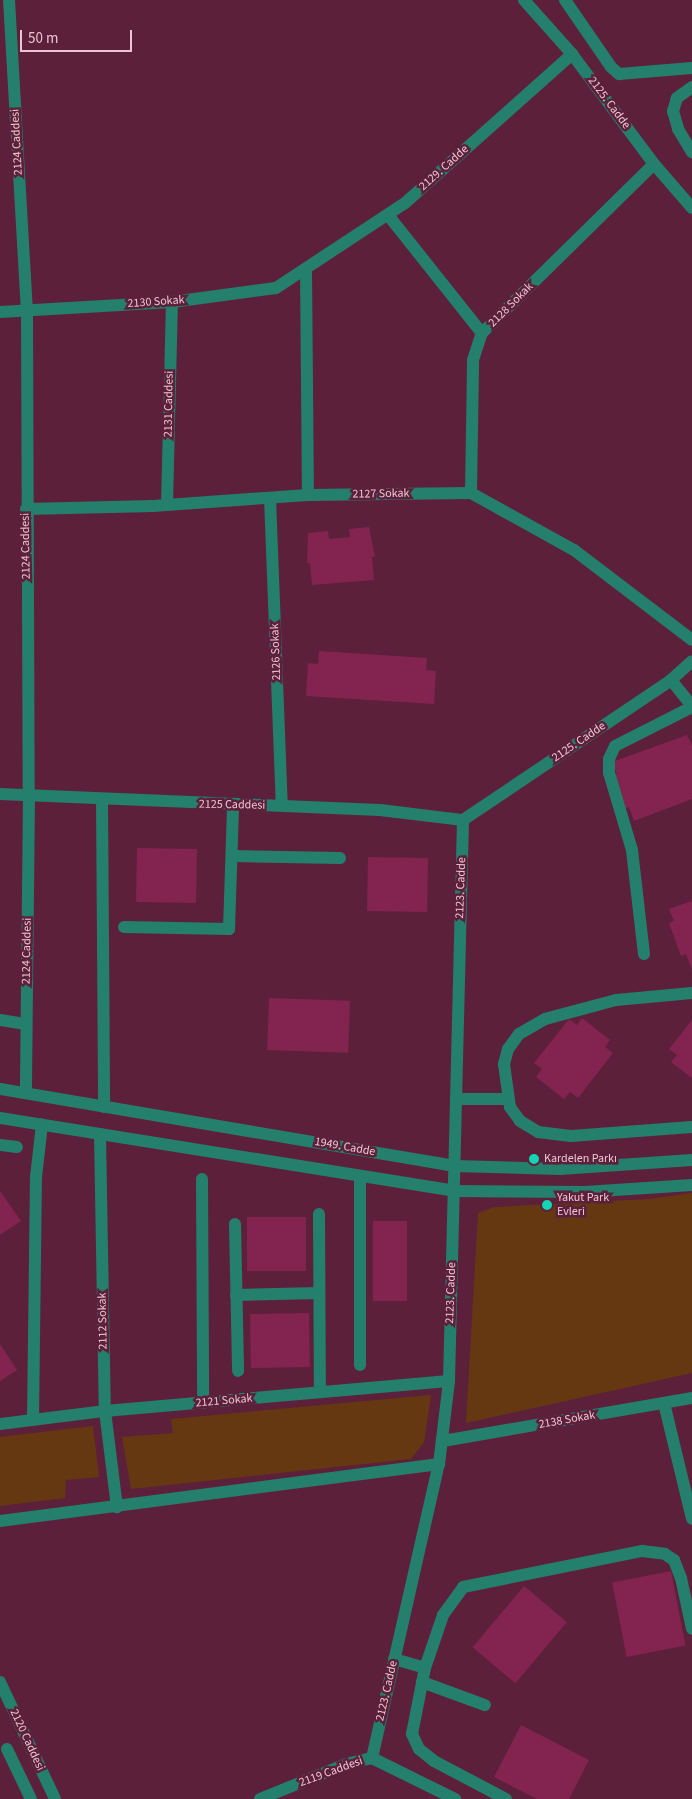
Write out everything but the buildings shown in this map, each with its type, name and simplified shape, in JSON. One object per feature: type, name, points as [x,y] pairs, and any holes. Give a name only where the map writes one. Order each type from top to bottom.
[{"type":"street","name":"2124 Caddesi","points":[[9,0],[27,311],[26,509],[29,796],[26,1093]]},
{"type":"street","name":"2125. Cadde","points":[[524,0],[572,54],[654,164],[692,208]]},
{"type":"street","points":[[565,0],[611,67],[619,74],[692,68]]},
{"type":"street","name":"2129. Cadde","points":[[306,270],[388,215],[572,54]]},
{"type":"street","points":[[692,87],[677,98],[673,111],[678,129],[692,152]]},
{"type":"street","name":"2128 Sokak","points":[[472,493],[473,360],[482,333],[654,164]]},
{"type":"street","points":[[388,215],[482,333]]},
{"type":"street","name":"2130 Sokak","points":[[0,312],[172,302],[276,288],[306,270]]},
{"type":"street","points":[[306,270],[308,495]]},
{"type":"street","name":"2131 Caddesi","points":[[167,505],[172,302]]},
{"type":"street","name":"2127 Sokak","points":[[26,509],[167,505],[308,495],[472,493],[574,550],[692,640]]},
{"type":"street","name":"2126 Sokak","points":[[270,498],[282,806]]},
{"type":"street","name":"2125. Cadde","points":[[463,820],[671,680],[692,661]]},
{"type":"street","points":[[644,954],[632,850],[609,773],[609,759],[615,746],[692,706],[671,680]]},
{"type":"street","name":"2125 Caddesi","points":[[0,794],[233,806],[380,810],[463,820]]},
{"type":"street","points":[[102,799],[104,1107]]},
{"type":"street","points":[[124,927],[229,929],[234,856],[233,806]]},
{"type":"street","name":"2123. Cadde","points":[[372,1758],[439,1464],[448,1381],[463,820]]},
{"type":"street","points":[[234,856],[340,858]]},
{"type":"street","points":[[692,993],[595,1004],[535,1023],[519,1034],[508,1049],[504,1064],[506,1099],[520,1121],[548,1135],[692,1127]]},
{"type":"street","points":[[0,1020],[26,1024]]},
{"type":"street","name":"1949. Cadde","points":[[0,1090],[454,1166],[560,1169],[692,1160]]},
{"type":"street","points":[[456,1099],[506,1099]]},
{"type":"street","points":[[0,1118],[454,1191],[585,1192],[692,1185]]},
{"type":"street","points":[[33,1420],[36,1177],[42,1124]]},
{"type":"street","name":"2112 Sokak","points":[[100,1134],[105,1411],[117,1507]]},
{"type":"street","points":[[0,1145],[17,1147]]},
{"type":"street","points":[[360,1177],[360,1365]]},
{"type":"street","points":[[202,1179],[203,1403]]},
{"type":"street","points":[[319,1214],[320,1392]]},
{"type":"street","points":[[235,1224],[238,1371]]},
{"type":"street","points":[[236,1295],[319,1293]]},
{"type":"street","name":"2121 Sokak","points":[[0,1424],[105,1411],[448,1381]]},
{"type":"street","name":"2138 Sokak","points":[[442,1441],[692,1398]]},
{"type":"street","points":[[664,1403],[692,1519]]},
{"type":"street","points":[[0,1521],[439,1464]]},
{"type":"street","points":[[506,1799],[434,1761],[419,1749],[412,1734],[425,1668],[443,1615],[463,1587],[642,1551],[665,1554],[674,1560],[681,1578],[692,1629]]},
{"type":"street","points":[[394,1658],[425,1668]]},
{"type":"street","name":"2120 Caddesi","points":[[0,1682],[55,1799]]},
{"type":"street","points":[[422,1682],[485,1705]]},
{"type":"street","points":[[29,1744],[4,1750],[30,1799]]},
{"type":"street","name":"2119 Caddesi","points":[[260,1799],[346,1764],[372,1758],[455,1799]]},
{"type":"shaded area","points":[[692,1193],[692,1373],[466,1423],[478,1213],[494,1207],[649,1199]]},
{"type":"shaded area","points":[[431,1395],[424,1442],[411,1459],[131,1489],[122,1437],[173,1433],[171,1419]]},
{"type":"shaded area","points":[[93,1426],[99,1477],[66,1480],[65,1498],[0,1506],[0,1437]]},
{"type":"place","name":"Kardelen Parkı","points":[[534,1159]]},
{"type":"place","name":"Yakut Park Evleri","points":[[547,1205]]}]
